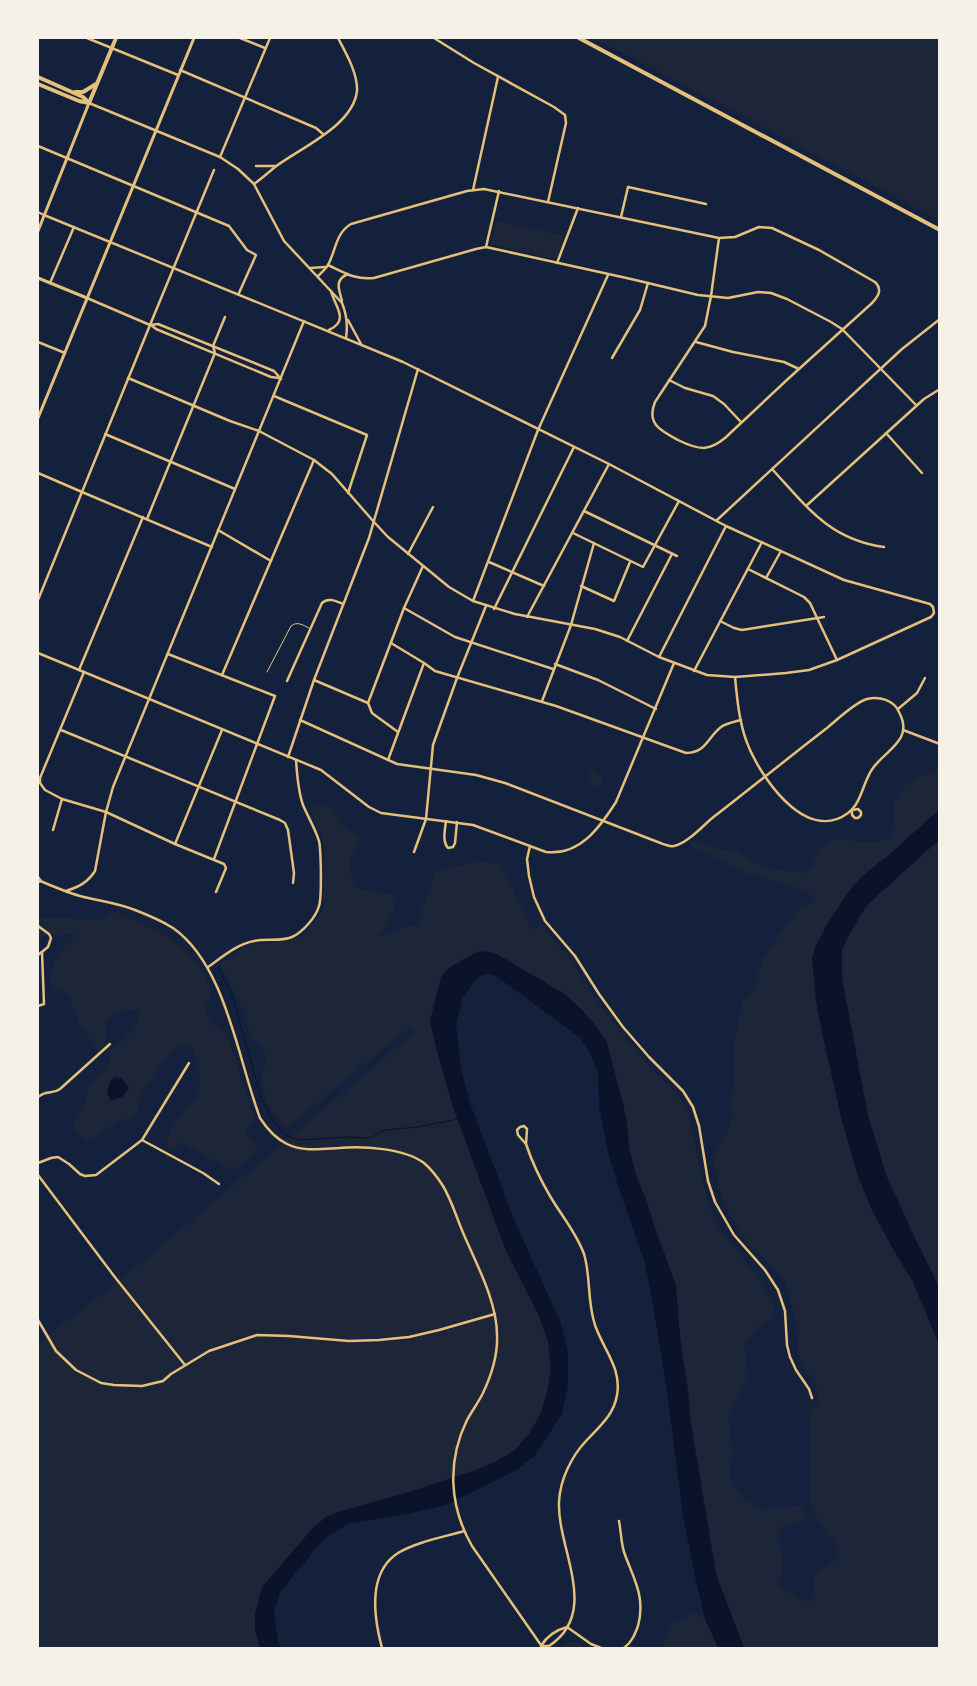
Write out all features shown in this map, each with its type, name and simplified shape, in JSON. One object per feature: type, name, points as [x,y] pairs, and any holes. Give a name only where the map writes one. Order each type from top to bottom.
[{"type":"main road","points":[[38,231],[116,38]]},
{"type":"main road","points":[[38,418],[40,407],[65,353],[194,38]]},
{"type":"main road","points":[[579,38],[940,230]]},
{"type":"main road","points":[[38,77],[83,97],[89,103]]},
{"type":"main road","points":[[72,92],[83,92],[98,83]]},
{"type":"main road","points":[[38,84],[79,101],[89,103]]},
{"type":"main road","points":[[38,278],[87,298]]},
{"type":"street","points":[[87,38],[178,75]]},
{"type":"street","points":[[240,38],[265,48]]},
{"type":"street","points":[[220,157],[270,38]]},
{"type":"street","points":[[254,184],[276,166],[301,151],[323,134],[349,112],[354,104],[357,91],[352,70],[338,38]]},
{"type":"street","points":[[434,38],[498,77],[561,111],[566,119],[548,202]]},
{"type":"street","points":[[180,70],[316,128],[323,134]]},
{"type":"street","points":[[474,190],[498,77]]},
{"type":"street","points":[[89,103],[220,157],[238,168],[254,184],[284,241],[331,289],[342,303]]},
{"type":"street","points":[[38,146],[229,226],[246,250],[256,256],[239,294]]},
{"type":"street","points":[[256,166],[276,166]]},
{"type":"street","points":[[38,600],[214,170]]},
{"type":"street","points":[[621,217],[628,187],[706,204]]},
{"type":"street","points":[[318,276],[328,266],[339,236],[351,224],[474,190],[484,189],[719,238],[735,238],[759,227],[772,228],[819,250],[877,284],[880,289],[877,297],[718,444],[702,448],[690,445],[663,432],[652,419],[652,410],[655,402],[696,342],[704,326],[711,296],[719,238]]},
{"type":"street","points":[[486,248],[499,191]]},
{"type":"street","points":[[557,263],[578,208]]},
{"type":"street","points":[[38,212],[328,330],[418,369],[680,500],[726,526],[844,580],[930,604],[934,613],[931,617],[837,660],[809,670],[735,677],[707,675],[659,657],[628,641],[595,629],[527,617],[494,609],[473,601],[449,587],[408,554],[374,522],[332,474],[314,460],[259,431],[230,421],[128,378]]},
{"type":"street","points":[[50,283],[74,227]]},
{"type":"street","points":[[310,268],[328,266],[359,279],[374,278],[476,248],[486,248],[698,295],[728,298],[758,292],[771,293],[787,299],[842,329],[916,405]]},
{"type":"street","points":[[348,274],[340,278],[337,285],[347,318],[362,345]]},
{"type":"street","points":[[473,601],[538,430],[608,275]]},
{"type":"street","points":[[612,358],[640,310],[648,283]]},
{"type":"street","points":[[328,330],[337,326],[340,322],[340,316],[331,289]]},
{"type":"street","points":[[87,298],[156,329],[271,377],[281,379]]},
{"type":"street","points":[[147,519],[215,353],[213,346],[225,317]]},
{"type":"street","points":[[346,338],[347,318]]},
{"type":"street","points":[[717,520],[881,368],[940,319]]},
{"type":"street","points":[[66,891],[83,884],[94,871],[113,787],[304,321]]},
{"type":"street","points":[[150,325],[158,324],[274,371],[281,379]]},
{"type":"street","points":[[38,342],[65,353]]},
{"type":"street","points":[[696,342],[733,352],[784,362],[799,369]]},
{"type":"street","points":[[288,757],[314,680],[369,538],[418,369]]},
{"type":"street","points":[[669,380],[685,388],[713,396],[724,404],[741,422]]},
{"type":"street","points":[[806,506],[916,405],[940,390]]},
{"type":"street","points":[[274,396],[367,435],[348,493]]},
{"type":"street","points":[[886,433],[922,473]]},
{"type":"street","points":[[105,434],[236,489]]},
{"type":"street","points":[[494,609],[574,447]]},
{"type":"street","points":[[222,675],[314,460]]},
{"type":"street","points":[[527,617],[609,464]]},
{"type":"street","points":[[772,469],[806,506],[836,532],[864,544],[884,547]]},
{"type":"street","points":[[38,473],[212,547]]},
{"type":"street","points":[[573,532],[643,567],[680,500]]},
{"type":"street","points":[[408,554],[433,507]]},
{"type":"street","points":[[584,511],[677,556]]},
{"type":"street","points":[[79,670],[143,517]]},
{"type":"street","points":[[659,657],[726,526]]},
{"type":"street","points":[[218,530],[271,561]]},
{"type":"street","points":[[694,671],[762,542]]},
{"type":"street","points":[[542,701],[571,624],[594,543]]},
{"type":"street","points":[[766,578],[781,551]]},
{"type":"street","points":[[628,641],[672,554]]},
{"type":"street","points":[[488,562],[544,586]]},
{"type":"street","points":[[581,586],[614,601],[630,562]]},
{"type":"street","points":[[398,732],[372,713],[368,703],[404,608],[423,566]]},
{"type":"street","points":[[748,569],[804,597],[810,603],[837,660]]},
{"type":"street","points":[[287,681],[324,601],[330,599],[344,604]]},
{"type":"street","points":[[414,852],[426,819],[433,746],[457,678],[486,606]]},
{"type":"street","points":[[404,608],[447,634],[553,670]]},
{"type":"street","points":[[720,621],[742,630],[824,617]]},
{"type":"street","points":[[391,643],[435,671],[542,701],[686,752],[694,752],[702,748],[719,728],[741,720]]},
{"type":"street","points":[[38,653],[328,774],[369,807],[381,813],[457,822],[480,827],[546,852],[564,852],[576,846],[603,822],[616,802],[674,663]]},
{"type":"street","points":[[168,654],[275,696],[214,859]]},
{"type":"street","points":[[388,760],[424,663]]},
{"type":"street","points":[[555,664],[598,680],[656,708]]},
{"type":"street","points":[[84,672],[40,778],[40,783],[45,790],[62,799],[106,812],[224,864],[226,868],[216,892]]},
{"type":"street","points":[[300,720],[388,760],[406,766],[476,775],[497,780],[603,822],[663,844],[675,846],[683,842],[766,777],[862,701],[870,698],[884,699],[898,709],[903,730],[899,742],[880,760],[869,774],[852,810],[832,821],[814,821],[806,818],[782,798],[766,777],[758,765],[747,742],[741,720],[735,677]]},
{"type":"street","points":[[898,709],[917,693],[925,678]]},
{"type":"street","points":[[314,680],[368,703]]},
{"type":"street","points":[[60,730],[280,820],[286,824],[288,830],[294,873],[293,883]]},
{"type":"street","points":[[175,844],[222,730]]},
{"type":"street","points":[[903,730],[940,744]]},
{"type":"street","points":[[208,967],[248,942],[291,937],[299,933],[316,913],[319,905],[320,853],[318,840],[303,804],[296,760]]},
{"type":"street","points":[[53,830],[62,799]]},
{"type":"street","points":[[446,822],[444,840],[448,848],[453,847],[455,843],[457,822]]},
{"type":"street","points":[[530,846],[527,859],[529,876],[534,897],[545,921],[575,956],[623,1027],[649,1057],[683,1091],[693,1107],[708,1181],[715,1202],[722,1218],[734,1235],[765,1270],[778,1290],[786,1317],[788,1351],[796,1370],[809,1388],[812,1398]]},
{"type":"street","points":[[38,880],[81,896],[105,900],[134,910],[173,928],[183,937],[208,967],[218,989],[260,1118],[276,1138],[300,1148],[373,1148],[403,1154],[424,1164],[443,1186],[484,1282],[495,1314],[498,1335],[493,1367],[482,1394],[467,1420],[456,1448],[452,1488],[455,1504],[464,1531],[475,1551],[542,1647]]},
{"type":"street","points":[[38,926],[49,934],[51,938],[50,944],[38,955]]},
{"type":"street","points":[[38,1006],[44,1004],[42,952]]},
{"type":"street","points":[[38,1097],[45,1092],[57,1091],[110,1044]]},
{"type":"street","points":[[38,1163],[58,1157],[80,1174],[85,1176],[96,1175],[142,1140],[189,1063]]},
{"type":"street","points":[[526,1144],[527,1129],[524,1126],[520,1126],[517,1130],[518,1135],[526,1144],[538,1175],[577,1239],[584,1256],[588,1274],[591,1311],[595,1326],[601,1341],[614,1363],[618,1380],[618,1395],[614,1409],[576,1454],[567,1470],[561,1487],[559,1501],[560,1517],[574,1585],[574,1603],[567,1627],[562,1636],[548,1646],[542,1647]]},
{"type":"street","points":[[142,1140],[203,1173],[218,1184]]},
{"type":"street","points":[[38,1175],[111,1272],[185,1365]]},
{"type":"street","points":[[38,1320],[56,1351],[76,1370],[101,1383],[142,1386],[158,1384],[209,1351],[257,1335],[349,1341],[379,1340],[409,1337],[495,1314]]},
{"type":"street","points":[[619,1521],[623,1549],[639,1590],[641,1602],[637,1628],[632,1640],[624,1648]]},
{"type":"street","points":[[382,1648],[376,1626],[376,1588],[380,1575],[387,1564],[400,1552],[464,1531]]},
{"type":"street","points":[[542,1647],[545,1640],[558,1629],[567,1627],[591,1644],[601,1648]]},
{"type":"lane","points":[[267,672],[291,626],[294,623],[310,628]]},
{"type":"shaded area","points":[[591,38],[939,38],[939,220],[623,53]]},
{"type":"shaded area","points":[[497,221],[565,236],[556,259],[491,244]]},
{"type":"shaded area","points":[[592,768],[595,769],[594,773],[603,776],[600,787],[587,783]]},
{"type":"shaded area","points":[[939,770],[939,810],[860,878],[847,894],[812,959],[816,1001],[823,1037],[842,1121],[858,1176],[872,1210],[912,1280],[939,1344],[939,1648],[744,1648],[716,1574],[691,1424],[680,1336],[665,1252],[636,1175],[629,1148],[627,1123],[622,1099],[606,1040],[579,1007],[563,993],[495,953],[473,954],[449,968],[441,977],[437,1052],[453,1107],[506,1251],[538,1314],[548,1341],[551,1367],[547,1393],[540,1415],[529,1434],[514,1451],[495,1462],[473,1471],[326,1517],[313,1528],[262,1587],[255,1629],[260,1648],[38,1648],[38,1343],[124,1277],[414,1033],[411,1026],[287,1127],[279,1120],[271,1108],[262,1083],[266,1056],[252,1039],[243,1009],[221,967],[221,963],[243,948],[254,944],[292,941],[302,935],[317,919],[324,905],[324,850],[322,838],[310,808],[315,804],[322,807],[330,805],[340,823],[360,837],[350,859],[351,874],[357,887],[397,896],[393,912],[380,937],[404,927],[417,925],[436,870],[484,861],[502,865],[532,931],[541,924],[569,957],[598,1003],[653,1070],[677,1094],[688,1111],[706,1196],[718,1227],[755,1273],[776,1306],[773,1309],[774,1318],[757,1328],[744,1344],[748,1378],[728,1418],[733,1451],[729,1474],[734,1487],[745,1501],[762,1508],[799,1506],[807,1515],[804,1519],[781,1528],[779,1539],[783,1562],[779,1585],[798,1599],[809,1602],[815,1595],[814,1579],[830,1562],[838,1559],[840,1551],[811,1506],[810,1413],[818,1402],[817,1389],[798,1355],[796,1321],[785,1283],[776,1270],[754,1249],[728,1212],[718,1188],[712,1157],[727,1133],[732,1119],[731,1097],[735,1077],[733,1050],[743,1002],[754,988],[763,958],[801,906],[810,904],[813,900],[804,889],[749,874],[690,845],[691,841],[696,841],[709,847],[723,850],[731,849],[755,863],[771,869],[805,873],[826,844],[831,841],[870,842],[885,839],[893,830],[894,804],[902,789],[915,780]]},
{"type":"shaded area","points":[[939,810],[939,840],[866,906],[842,950],[842,977],[868,1116],[887,1177],[939,1287],[939,1344],[912,1280],[872,1210],[858,1176],[842,1121],[823,1037],[816,1001],[812,959],[816,945],[826,926],[860,878]]},
{"type":"shaded area","points":[[939,840],[939,1287],[899,1205],[880,1159],[861,1082],[845,997],[842,957],[849,934],[870,904]]},
{"type":"shaded area","points":[[111,910],[151,928],[177,943],[188,952],[205,976],[211,994],[205,1009],[207,1017],[213,1025],[227,1035],[255,1119],[247,1130],[246,1135],[258,1149],[234,1170],[184,1144],[178,1143],[170,1151],[167,1145],[171,1129],[176,1121],[199,1094],[200,1071],[193,1047],[183,1044],[172,1050],[144,1089],[133,1118],[121,1121],[88,1140],[77,1133],[73,1126],[84,1105],[89,1086],[111,1060],[109,1052],[137,1024],[139,1012],[136,1010],[120,1012],[106,1020],[105,1043],[100,1050],[95,1049],[86,1032],[81,1029],[68,995],[55,988],[50,981],[52,967],[56,959],[75,936],[72,933],[58,936],[50,934],[38,939],[38,917],[101,920]]},
{"type":"shaded area","points":[[481,951],[495,953],[563,993],[592,1021],[606,1040],[622,1099],[627,1123],[629,1148],[636,1175],[676,1285],[691,1424],[716,1574],[744,1648],[718,1648],[705,1619],[683,1516],[667,1391],[650,1287],[644,1260],[608,1152],[599,1106],[598,1072],[590,1053],[580,1038],[496,976],[488,974],[476,979],[463,997],[456,1025],[461,1068],[470,1103],[515,1222],[561,1323],[568,1353],[568,1386],[562,1414],[535,1455],[517,1470],[446,1505],[348,1524],[324,1539],[280,1592],[274,1612],[278,1640],[282,1648],[260,1648],[255,1629],[255,1614],[262,1587],[313,1528],[326,1517],[338,1512],[406,1493],[495,1462],[514,1451],[529,1434],[540,1415],[547,1393],[551,1367],[548,1341],[538,1314],[506,1251],[482,1186],[453,1107],[430,1021],[441,977],[449,968]]},
{"type":"shaded area","points":[[115,1077],[121,1078],[129,1088],[122,1097],[111,1101],[107,1093],[110,1081]]},
{"type":"shaded area","points":[[694,1613],[705,1619],[718,1648],[662,1648],[673,1623]]},
{"type":"shaded area","points":[[569,1641],[578,1642],[584,1648],[560,1648]]},
{"type":"waterway","points":[[218,967],[232,995],[261,1097],[271,1118],[285,1135],[299,1140],[350,1137],[370,1138],[385,1130],[417,1127],[458,1119]]}]
